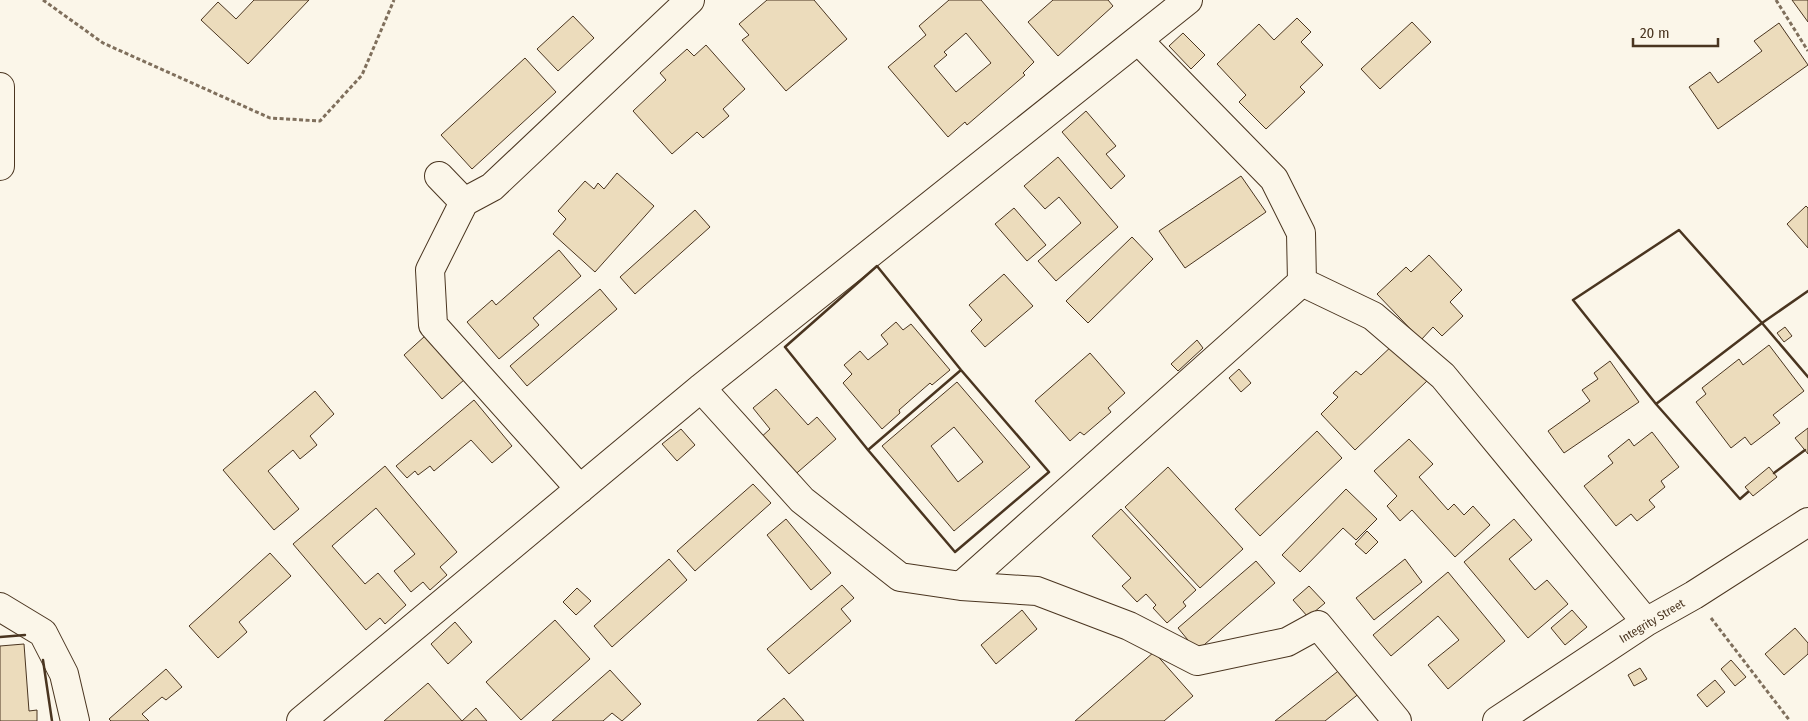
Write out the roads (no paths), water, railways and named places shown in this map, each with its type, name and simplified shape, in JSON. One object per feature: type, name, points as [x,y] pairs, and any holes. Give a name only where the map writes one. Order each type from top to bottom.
[{"type":"street","points":[[580,489],[432,325],[430,270],[464,202],[492,187],[690,0]]},
{"type":"street","points":[[301,721],[701,388],[1139,41],[1185,1]]},
{"type":"street","points":[[961,586],[1302,282],[1301,233],[1274,179],[1139,41]]},
{"type":"street","points":[[0,87],[0,166]]},
{"type":"street","points":[[439,176],[464,202]]},
{"type":"street","points":[[1302,282],[1373,316],[1443,376],[1646,622]]},
{"type":"street","points":[[701,388],[802,500],[900,577],[961,586],[1036,591],[1128,626],[1197,661],[1287,642],[1318,625],[1397,721]]},
{"type":"street","name":"Integrity Street","points":[[1497,721],[1646,622],[1694,596],[1808,522]]},
{"type":"street","points":[[0,607],[43,633],[64,674],[75,721]]}]
